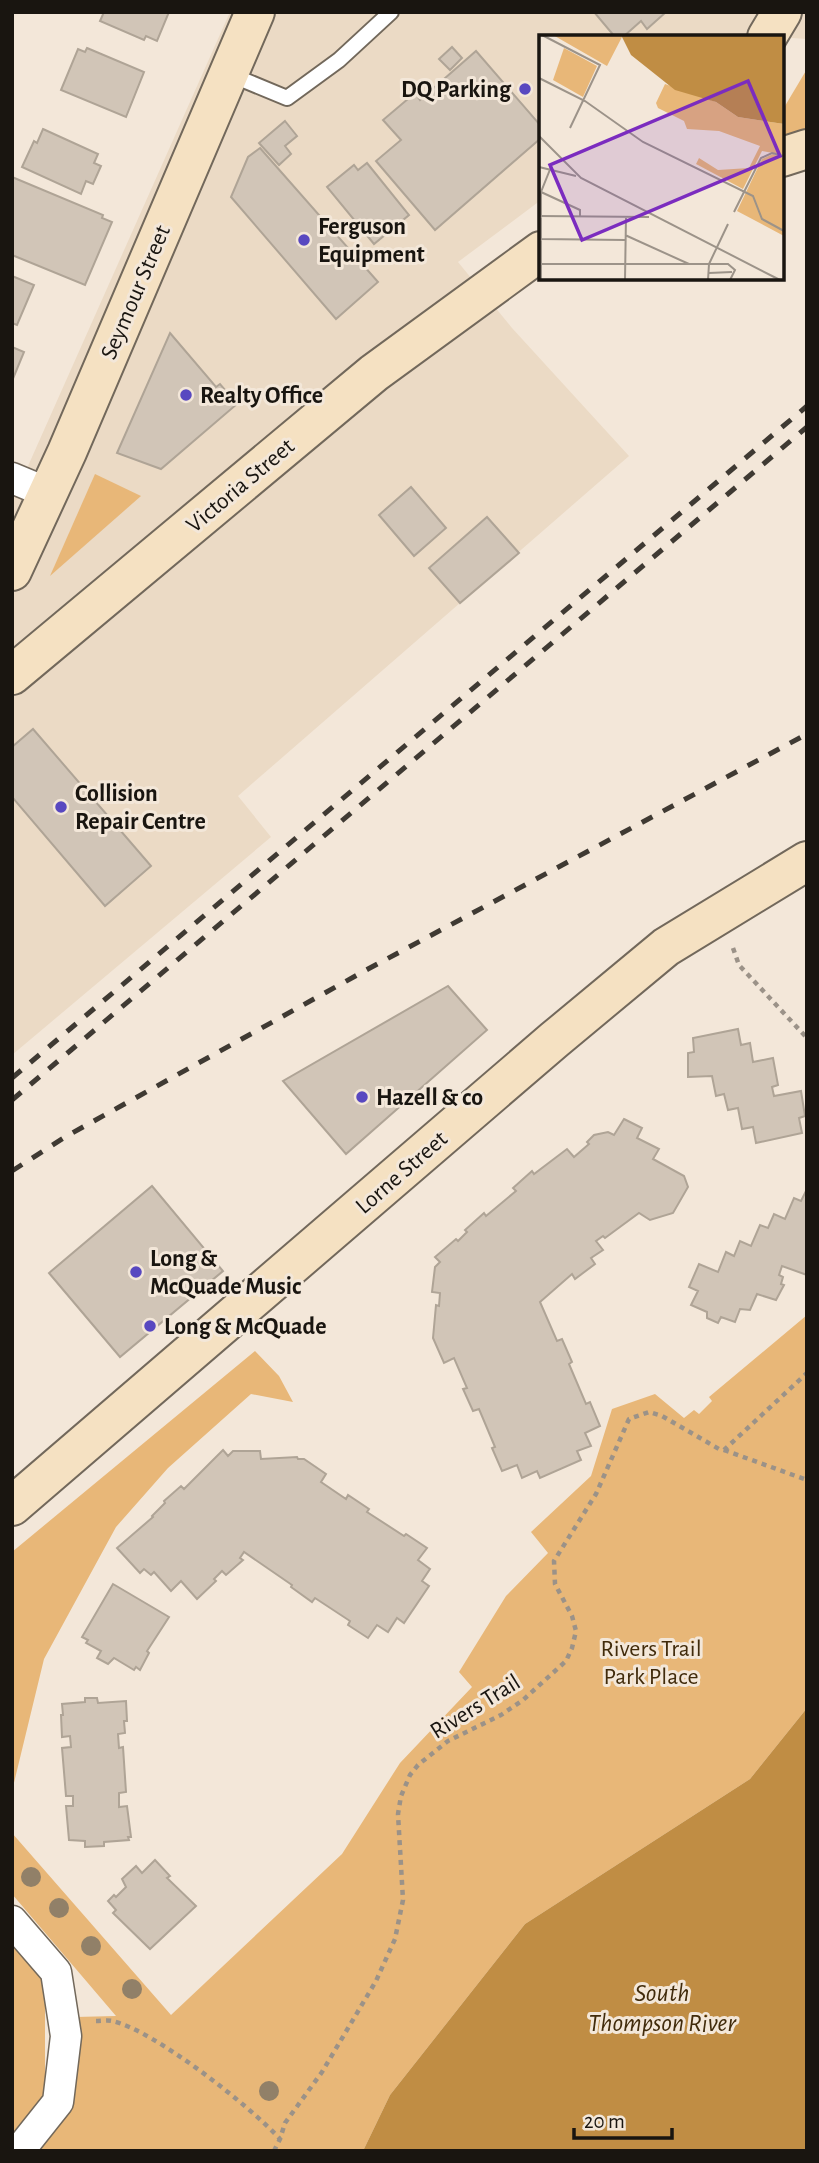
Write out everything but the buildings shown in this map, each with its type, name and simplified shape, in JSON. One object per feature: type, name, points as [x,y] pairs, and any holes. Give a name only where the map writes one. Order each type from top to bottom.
[{"type":"main road","name":"Seymour Street","points":[[12,571],[255,12]]},
{"type":"main road","points":[[769,35],[782,12]]},
{"type":"main road","points":[[784,156],[807,149]]},
{"type":"main road","name":"Victoria Street","points":[[12,675],[374,373],[539,252]]},
{"type":"main road","name":"Lorne Street","points":[[12,1506],[666,947],[807,861]]},
{"type":"street","points":[[12,478],[48,493]]},
{"type":"street","points":[[12,1921],[56,1972],[66,2036],[58,2102],[19,2151]]},
{"type":"lane","points":[[228,74],[287,98],[339,60],[391,12]]},
{"type":"path","points":[[738,965],[807,1038]]},
{"type":"path","points":[[807,1373],[724,1450],[807,1480]]},
{"type":"path","name":"Rivers Trail","points":[[274,2151],[285,2123],[321,2072],[358,2011],[388,1958],[395,1939],[403,1900],[398,1814],[401,1796],[410,1775],[418,1765],[449,1741],[523,1700],[566,1661],[576,1631],[572,1616],[555,1584],[554,1560],[596,1494],[629,1419],[642,1413],[662,1416],[719,1450],[724,1450]]},
{"type":"path","points":[[64,2021],[112,2021],[150,2038],[238,2101],[268,2125],[280,2139]]},
{"type":"shaded area","points":[[230,12],[807,12],[807,39],[784,37],[784,35],[720,33],[539,35],[539,201],[458,262],[512,328],[629,456],[238,796],[271,837],[12,1055],[12,502]]},
{"type":"green space","points":[[807,69],[807,131],[784,137],[784,108]]},
{"type":"green space","points":[[95,474],[141,496],[50,576]]},
{"type":"green space","name":"Rivers Trail Park Place","points":[[807,1315],[807,1708],[750,1779],[525,1924],[390,2095],[363,2151],[31,2151],[75,2017],[116,2016],[12,1894],[12,1833],[171,2015],[342,1854],[400,1763],[472,1687],[459,1672],[506,1596],[548,1553],[531,1532],[591,1476],[612,1409],[655,1394],[684,1418],[694,1410],[699,1414],[712,1401],[709,1397]]},
{"type":"green space","points":[[255,1351],[279,1376],[293,1402],[251,1394],[168,1468],[116,1527],[44,1659],[12,1791],[12,1552]]},
{"type":"green space","points":[[12,1941],[45,1979],[45,2101],[12,2138]]},
{"type":"water","name":"South Thompson River","points":[[807,1708],[807,2151],[363,2151],[390,2095],[525,1924],[750,1779]]},
{"type":"railway","points":[[12,1078],[807,406]]},
{"type":"railway","points":[[12,1100],[807,427]]},
{"type":"railway","points":[[12,1171],[65,1137],[368,969],[807,734]]},
{"type":"place","name":"DQ Parking","points":[[525,89]]},
{"type":"place","name":"Ferguson Equipment","points":[[304,240]]},
{"type":"place","name":"Realty Office","points":[[186,395]]},
{"type":"place","name":"Collision Repair Centre","points":[[61,807]]},
{"type":"place","name":"Hazell & co","points":[[362,1097]]},
{"type":"place","name":"Long & McQuade Music","points":[[136,1272]]},
{"type":"place","name":"Long & McQuade","points":[[150,1326]]}]
